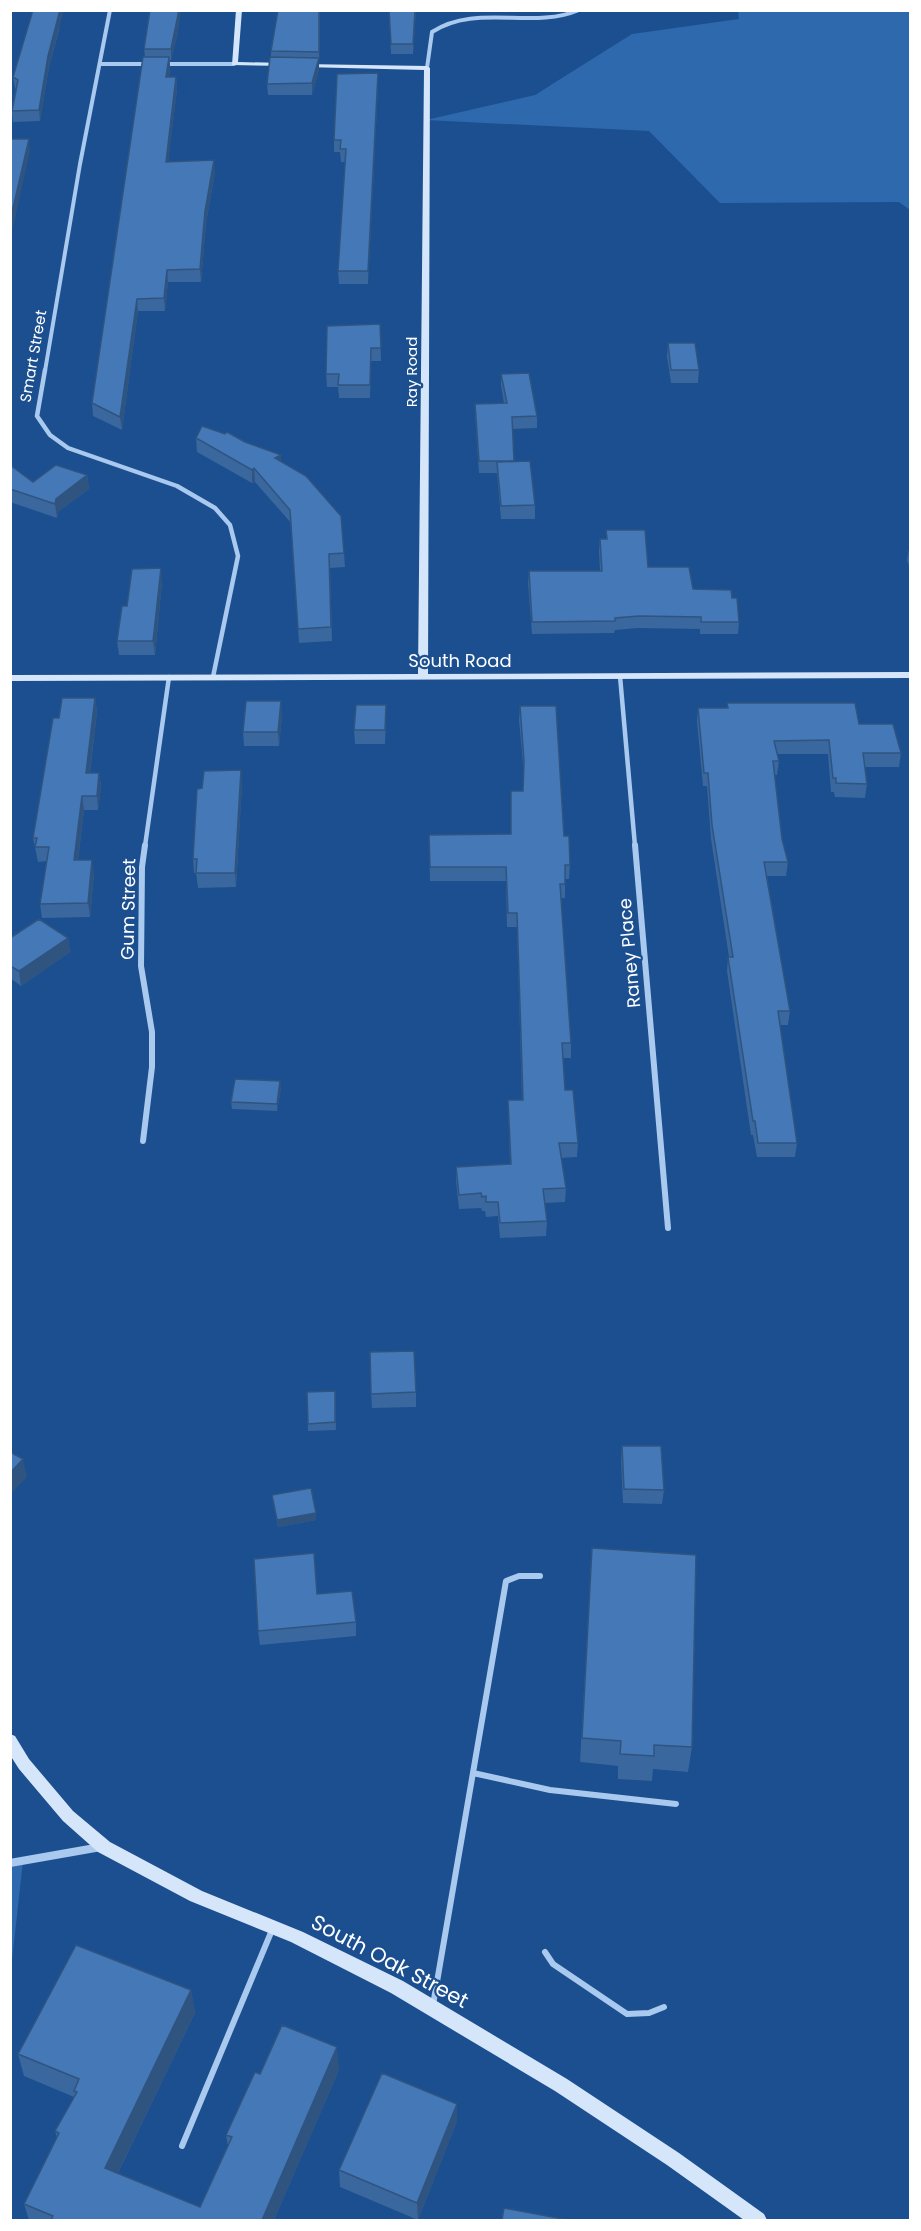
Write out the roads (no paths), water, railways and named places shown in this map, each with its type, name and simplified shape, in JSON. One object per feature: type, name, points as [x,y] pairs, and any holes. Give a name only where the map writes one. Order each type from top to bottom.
[{"type":"street","name":"Smart Street","points":[[110,10],[80,164],[37,416],[42,428],[52,439],[68,448],[183,490],[217,511],[227,521],[236,538],[238,556],[213,677]]},
{"type":"street","points":[[234,64],[239,10]]},
{"type":"street","points":[[100,64],[427,68],[432,32],[442,24],[464,20],[554,19],[579,10]]},
{"type":"street","name":"Ray Road","points":[[423,676],[427,68]]},
{"type":"street","name":"South Road","points":[[10,678],[910,675]]},
{"type":"street","name":"Raney Place","points":[[620,676],[668,1228]]},
{"type":"street","name":"Gum Street","points":[[143,1141],[152,1067],[152,1032],[141,966],[142,867],[169,677]]},
{"type":"street","name":"South Oak Street","points":[[10,1741],[24,1764],[68,1816],[104,1846],[196,1896],[273,1927],[397,1987],[570,2091],[673,2159],[758,2220]]},
{"type":"street","points":[[10,1863],[104,1846]]},
{"type":"lane","points":[[433,2008],[506,1581],[519,1576],[540,1576]]},
{"type":"lane","points":[[473,1773],[550,1790],[676,1804]]},
{"type":"lane","points":[[182,2146],[273,1927]]},
{"type":"lane","points":[[545,1952],[554,1964],[627,2014],[649,2013],[664,2007]]}]
